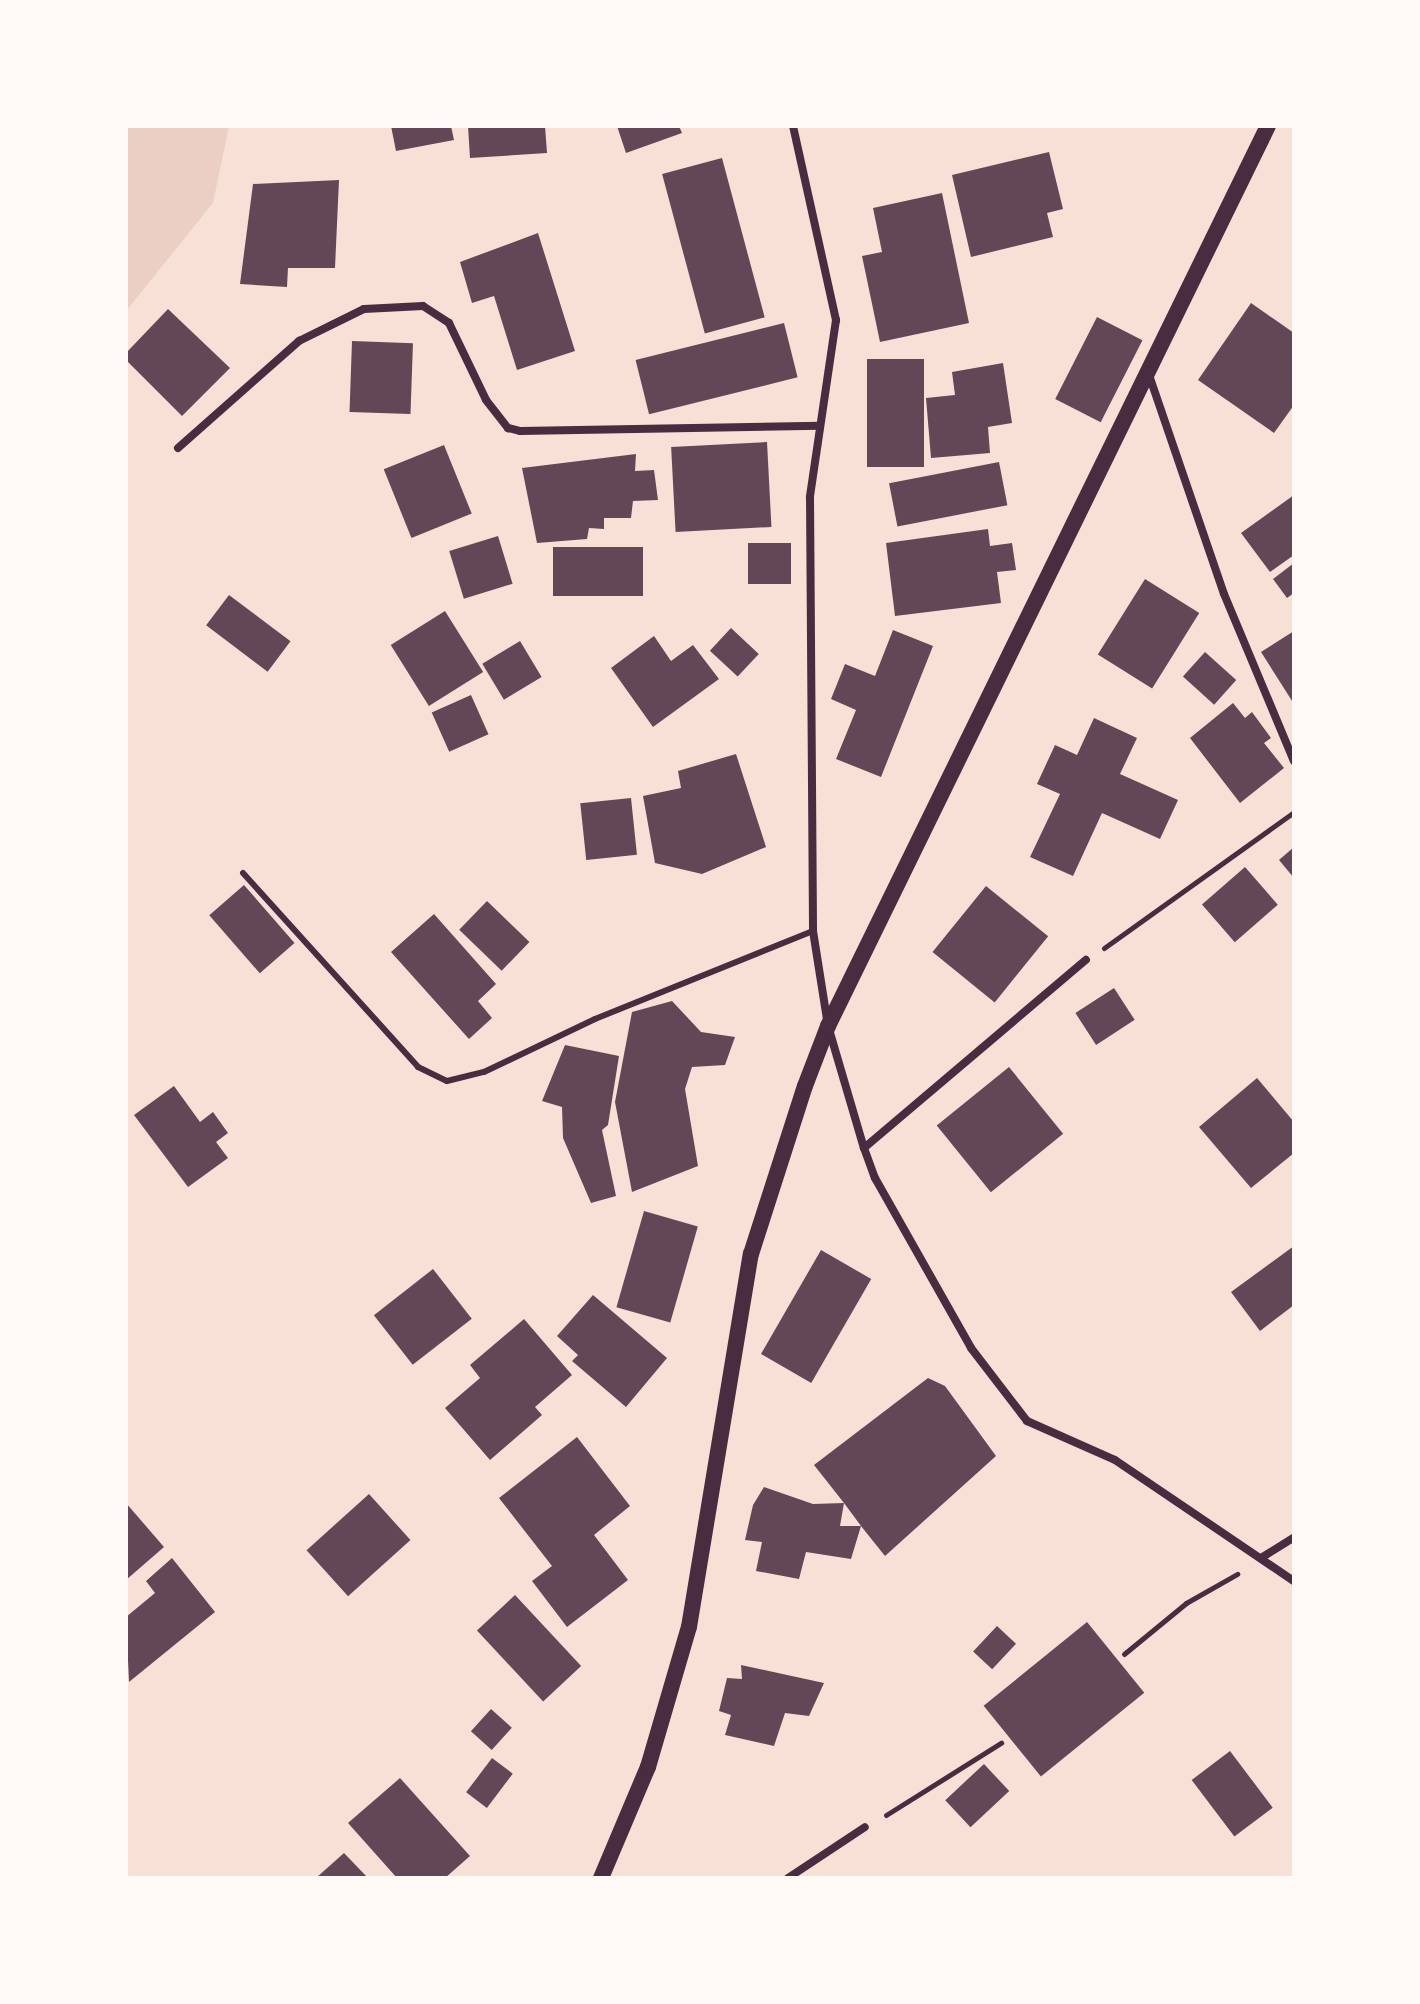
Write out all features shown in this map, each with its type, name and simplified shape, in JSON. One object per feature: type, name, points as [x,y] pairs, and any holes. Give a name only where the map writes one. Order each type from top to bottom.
[{"type":"main road","points":[[601,1878],[648,1767],[681,1657],[751,1254],[781,1152],[828,1026],[1268,126]]},
{"type":"street","points":[[793,126],[836,320],[810,497],[813,931],[828,1026],[864,1148],[875,1178],[971,1348],[1027,1421],[1115,1460],[1294,1581]]},
{"type":"street","points":[[178,448],[299,341],[364,309],[423,306],[449,323],[486,400],[508,428],[520,431],[820,426]]},
{"type":"street","points":[[1148,370],[1224,594],[1294,761]]},
{"type":"street","points":[[864,1148],[1086,960]]},
{"type":"street","points":[[1261,1558],[1294,1537]]},
{"type":"street","points":[[788,1878],[865,1827]]},
{"type":"lane","points":[[243,873],[418,1067],[447,1081],[484,1072],[595,1019],[813,931]]},
{"type":"path","points":[[1086,960],[1294,812]]},
{"type":"path","points":[[1124,1654],[1186,1603],[1261,1558]]},
{"type":"path","points":[[865,1827],[1001,1743]]},
{"type":"shaded area","points":[[126,126],[229,126],[213,203],[126,311]]},
{"type":"building","points":[[391,126],[451,126],[454,140],[396,151]]},
{"type":"building","points":[[468,126],[545,126],[547,153],[470,158]]},
{"type":"building","points":[[617,126],[679,126],[682,133],[626,153]]},
{"type":"building","points":[[1049,152],[1063,209],[1047,213],[1053,237],[971,257],[952,175]]},
{"type":"building","points":[[722,158],[765,317],[705,333],[662,174]]},
{"type":"building","points":[[339,180],[335,268],[288,268],[287,287],[240,284],[253,184]]},
{"type":"building","points":[[942,193],[969,323],[880,342],[862,256],[882,252],[873,208]]},
{"type":"building","points":[[538,233],[575,351],[517,370],[494,296],[472,303],[460,262]]},
{"type":"building","points":[[1251,303],[1294,333],[1294,405],[1274,433],[1198,380]]},
{"type":"building","points":[[168,309],[230,368],[182,416],[126,360],[126,353]]},
{"type":"building","points":[[1097,317],[1142,340],[1101,422],[1055,399]]},
{"type":"building","points":[[784,323],[798,377],[649,414],[636,360]]},
{"type":"building","points":[[352,341],[413,343],[410,414],[350,412]]},
{"type":"building","points":[[867,359],[924,359],[924,467],[867,467]]},
{"type":"building","points":[[1003,363],[1012,423],[988,427],[990,453],[931,458],[926,398],[955,395],[952,372]]},
{"type":"building","points":[[767,442],[771,527],[676,532],[671,447]]},
{"type":"building","points":[[444,445],[472,514],[411,538],[384,469]]},
{"type":"building","points":[[636,454],[635,471],[654,470],[658,500],[633,501],[631,518],[604,518],[604,529],[589,528],[587,539],[537,543],[522,468]]},
{"type":"building","points":[[999,462],[1007,505],[897,527],[889,483]]},
{"type":"building","points":[[1294,495],[1294,555],[1270,572],[1241,533]]},
{"type":"building","points":[[988,529],[990,546],[1012,543],[1016,570],[997,572],[1001,603],[895,616],[886,543]]},
{"type":"building","points":[[498,536],[513,584],[464,599],[449,551]]},
{"type":"building","points":[[748,543],[791,543],[791,584],[748,584]]},
{"type":"building","points":[[553,547],[643,547],[643,596],[553,596]]},
{"type":"building","points":[[1294,563],[1294,593],[1287,598],[1273,579]]},
{"type":"building","points":[[1145,579],[1199,613],[1152,688],[1098,654]]},
{"type":"building","points":[[229,595],[290,641],[268,672],[206,625]]},
{"type":"building","points":[[445,611],[483,672],[429,706],[391,645]]},
{"type":"building","points":[[731,628],[759,654],[738,677],[710,651]]},
{"type":"building","points":[[893,630],[933,646],[881,777],[836,759],[856,710],[831,699],[845,664],[875,676]]},
{"type":"building","points":[[1294,631],[1294,704],[1261,652]]},
{"type":"building","points":[[654,636],[671,661],[693,645],[719,679],[653,727],[611,668]]},
{"type":"building","points":[[520,641],[542,677],[504,700],[482,664]]},
{"type":"building","points":[[1205,652],[1236,680],[1214,705],[1183,677]]},
{"type":"building","points":[[471,695],[488,734],[449,752],[432,712]]},
{"type":"building","points":[[1233,703],[1245,718],[1252,712],[1271,738],[1264,743],[1284,768],[1240,803],[1190,738]]},
{"type":"building","points":[[1094,718],[1137,738],[1120,774],[1178,800],[1160,839],[1102,813],[1073,876],[1030,857],[1060,794],[1037,784],[1055,745],[1077,755]]},
{"type":"building","points":[[736,754],[766,847],[702,874],[655,863],[643,796],[681,788],[678,771]]},
{"type":"building","points":[[631,798],[637,855],[586,860],[580,803]]},
{"type":"building","points":[[1294,847],[1294,878],[1279,860]]},
{"type":"building","points":[[1245,867],[1278,905],[1235,942],[1202,904]]},
{"type":"building","points":[[244,885],[295,943],[260,973],[209,915]]},
{"type":"building","points":[[986,886],[1048,936],[995,1002],[933,952]]},
{"type":"building","points":[[487,901],[529,942],[502,971],[459,930]]},
{"type":"building","points":[[434,914],[496,984],[478,1001],[492,1018],[469,1039],[391,952]]},
{"type":"building","points":[[1114,988],[1135,1020],[1096,1045],[1075,1013]]},
{"type":"building","points":[[672,1001],[701,1032],[735,1037],[725,1065],[692,1067],[685,1089],[698,1166],[632,1192],[615,1102],[632,1012]]},
{"type":"building","points":[[565,1045],[619,1056],[608,1125],[602,1130],[616,1196],[591,1203],[563,1138],[562,1107],[542,1101]]},
{"type":"building","points":[[1009,1067],[1063,1134],[991,1192],[937,1126]]},
{"type":"building","points":[[1257,1078],[1294,1122],[1294,1153],[1251,1188],[1199,1127]]},
{"type":"building","points":[[174,1086],[200,1122],[213,1112],[228,1133],[216,1142],[228,1158],[188,1187],[134,1115]]},
{"type":"building","points":[[644,1211],[698,1226],[670,1323],[616,1307]]},
{"type":"building","points":[[1294,1246],[1294,1305],[1260,1331],[1231,1292]]},
{"type":"building","points":[[821,1250],[871,1279],[811,1383],[761,1354]]},
{"type":"building","points":[[433,1269],[472,1319],[413,1365],[374,1315]]},
{"type":"building","points":[[593,1295],[667,1358],[626,1407],[572,1361],[578,1355],[557,1336]]},
{"type":"building","points":[[524,1319],[572,1375],[535,1407],[542,1415],[490,1460],[445,1408],[480,1378],[470,1365]]},
{"type":"building","points":[[928,1378],[945,1386],[996,1456],[885,1556],[814,1465]]},
{"type":"building","points":[[577,1437],[630,1506],[594,1535],[628,1580],[567,1627],[532,1581],[552,1566],[499,1498]]},
{"type":"building","points":[[764,1487],[813,1504],[844,1503],[840,1526],[861,1526],[851,1559],[806,1552],[799,1579],[756,1571],[762,1542],[745,1540],[753,1505]]},
{"type":"building","points":[[369,1494],[410,1540],[348,1596],[307,1550]]},
{"type":"building","points":[[126,1503],[164,1547],[126,1580]]},
{"type":"building","points":[[172,1558],[215,1612],[129,1682],[126,1617],[155,1593],[146,1581]]},
{"type":"building","points":[[515,1595],[581,1666],[543,1701],[477,1630]]},
{"type":"building","points":[[1087,1622],[1144,1693],[1041,1776],[984,1706]]},
{"type":"building","points":[[997,1626],[1016,1644],[992,1669],[973,1652]]},
{"type":"building","points":[[741,1665],[824,1683],[809,1716],[785,1713],[774,1746],[725,1735],[731,1715],[719,1711],[727,1678],[742,1679]]},
{"type":"building","points":[[491,1709],[512,1728],[492,1750],[471,1731]]},
{"type":"building","points":[[1230,1751],[1273,1808],[1234,1837],[1192,1780]]},
{"type":"building","points":[[492,1758],[513,1774],[487,1808],[466,1792]]},
{"type":"building","points":[[984,1764],[1009,1791],[970,1827],[945,1800]]},
{"type":"building","points":[[400,1778],[470,1856],[445,1878],[397,1878],[348,1823]]},
{"type":"building","points":[[344,1853],[368,1878],[316,1878]]}]
